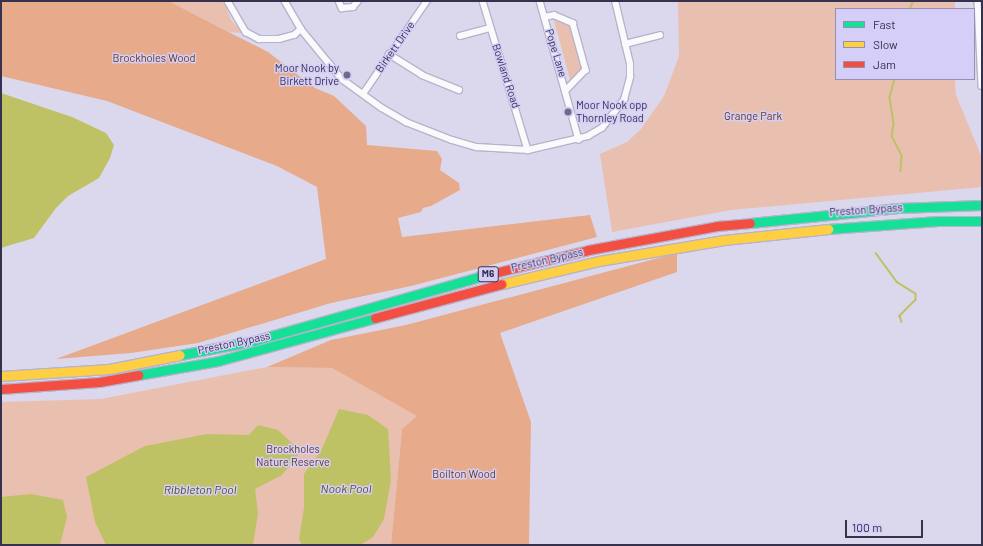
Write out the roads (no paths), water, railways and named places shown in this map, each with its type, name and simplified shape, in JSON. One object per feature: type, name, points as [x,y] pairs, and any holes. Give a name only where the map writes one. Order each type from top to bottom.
[{"type":"highway","name":"Preston Bypass","points":[[1,376],[109,369],[253,341],[492,273],[588,250],[717,226],[860,211],[982,205]]},
{"type":"highway","name":"Preston Bypass","points":[[1,389],[115,380],[224,360],[531,276],[606,260],[724,240],[815,230],[938,221],[982,221]]},
{"type":"highway","points":[[1,372],[26,374]]},
{"type":"street","points":[[228,1],[246,32],[259,39],[279,39],[294,35],[302,29]]},
{"type":"street","points":[[285,1],[302,29],[342,78],[363,94],[406,122],[440,136],[477,147],[528,150],[579,140],[602,128],[624,100],[630,77],[625,44],[615,1]]},
{"type":"street","points":[[339,1],[342,8],[352,7],[358,1]]},
{"type":"street","name":"Birkett Drive","points":[[363,94],[389,54],[428,1]]},
{"type":"street","name":"Bowland Road","points":[[483,1],[528,150]]},
{"type":"street","name":"Pope Lane","points":[[540,1],[567,90],[579,140]]},
{"type":"street","points":[[978,1],[980,12],[982,86]]},
{"type":"street","name":"Pope Lane","points":[[545,16],[554,15],[573,23],[586,70],[567,90]]},
{"type":"street","points":[[460,36],[490,28]]},
{"type":"street","points":[[625,44],[660,35]]},
{"type":"street","points":[[389,54],[422,75],[459,90]]},
{"type":"water","points":[[1,93],[72,117],[106,133],[114,145],[110,158],[99,178],[68,196],[56,208],[34,238],[1,248]]},
{"type":"water","name":"Nook Pool","points":[[339,409],[368,415],[388,429],[391,480],[384,519],[373,537],[360,545],[302,545],[299,539],[304,508],[304,474],[322,449]]},
{"type":"water","name":"Ribbleton Pool","points":[[258,425],[278,430],[300,451],[304,448],[282,475],[255,489],[258,513],[253,545],[106,545],[95,522],[86,477],[145,446],[207,434],[249,435]]},
{"type":"water","points":[[31,494],[63,500],[67,517],[60,545],[1,545],[1,497]]},
{"type":"waterway","points":[[910,8],[913,1]]},
{"type":"waterway","points":[[895,80],[890,98],[894,124],[892,136],[902,156],[901,171]]},
{"type":"waterway","points":[[876,253],[897,282],[916,294],[916,300],[900,316],[902,322]]},
{"type":"place","name":"Moor Nook by Birkett Drive","points":[[347,75]]},
{"type":"place","name":"Moor Nook opp Thornley Road","points":[[568,112]]},
{"type":"park label","name":"Brockholes Wood","points":[[154,58]]},
{"type":"park label","name":"Grange Park","points":[[753,116]]},
{"type":"park label","name":"Brockholes Nature Reserve","points":[[293,456]]},
{"type":"park label","name":"Boilton Wood","points":[[464,474]]}]
